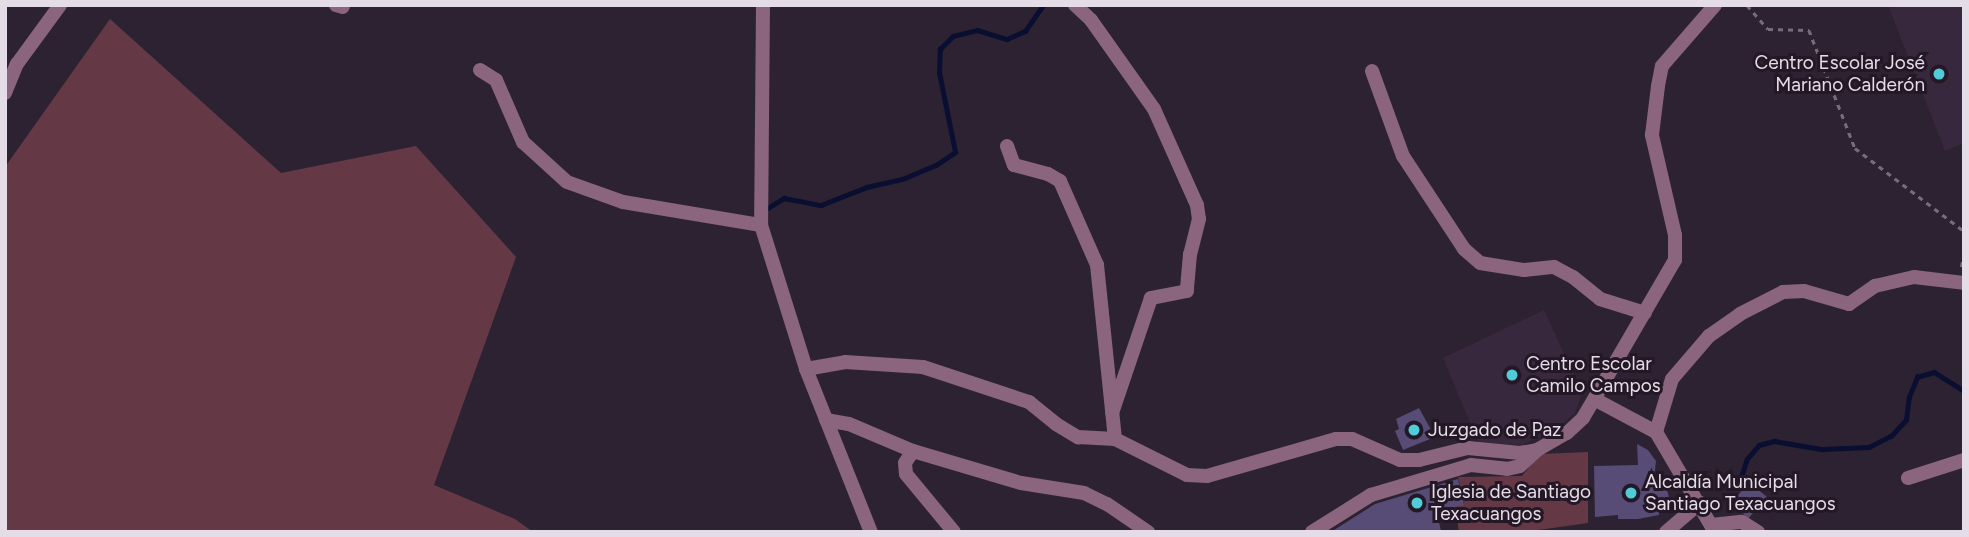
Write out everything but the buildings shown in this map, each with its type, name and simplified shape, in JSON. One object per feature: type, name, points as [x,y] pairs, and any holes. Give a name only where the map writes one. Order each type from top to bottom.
[{"type":"street","points":[[5,93],[17,64],[60,5]]},
{"type":"street","points":[[762,5],[761,225],[806,369],[871,532]]},
{"type":"street","points":[[1075,5],[1091,20],[1154,108],[1196,205],[1199,219],[1190,254],[1186,291],[1151,298],[1112,413]]},
{"type":"street","points":[[1312,532],[1371,495],[1471,465],[1507,469],[1520,466],[1537,450],[1567,433],[1583,418],[1596,400],[1675,260],[1675,235],[1652,135],[1662,66],[1715,5]]},
{"type":"street","points":[[480,71],[496,80],[523,142],[567,182],[623,202],[761,225]]},
{"type":"street","points":[[1372,71],[1403,156],[1464,249],[1480,263],[1524,270],[1554,267],[1573,277],[1600,299],[1645,313]]},
{"type":"street","points":[[1007,146],[1014,165],[1048,174],[1060,181],[1097,265],[1115,439]]},
{"type":"street","points":[[1657,432],[1672,379],[1709,336],[1740,314],[1783,292],[1804,291],[1849,304],[1875,286],[1914,277],[1964,283]]},
{"type":"street","points":[[806,369],[845,362],[923,367],[1029,401],[1078,438],[1115,439],[1187,475],[1207,476],[1336,439],[1352,439],[1400,460],[1419,460],[1468,449],[1520,453],[1537,450]]},
{"type":"street","points":[[1596,400],[1657,432],[1713,528],[1742,522],[1758,532]]},
{"type":"street","points":[[826,420],[849,425],[913,451],[1021,483],[1084,493],[1107,504],[1148,532]]},
{"type":"street","points":[[913,451],[905,463],[906,474],[954,532]]},
{"type":"street","points":[[1908,478],[1964,460]]},
{"type":"street","points":[[1666,532],[1700,503]]},
{"type":"path","points":[[1748,5],[1768,29],[1809,30],[1855,148],[1964,231]]},
{"type":"shaded area","name":"Centro Escolar José Mariano Calderón","points":[[1888,5],[1964,5],[1964,143],[1945,151]]},
{"type":"shaded area","points":[[110,19],[281,173],[416,146],[516,257],[434,485],[515,519],[533,532],[5,532],[5,167]]},
{"type":"shaded area","name":"Centro Escolar Camilo Campos","points":[[1544,310],[1582,393],[1575,413],[1555,430],[1522,445],[1479,444],[1443,358]]},
{"type":"shaded area","points":[[1588,452],[1588,523],[1524,532],[1459,532],[1455,507],[1464,504],[1458,477],[1522,476],[1540,454]]},
{"type":"waterway","points":[[768,208],[784,198],[821,205],[867,187],[905,178],[936,165],[955,152],[939,73],[940,49],[953,36],[977,30],[1007,39],[1025,31],[1043,5]]},
{"type":"waterway","points":[[1741,477],[1747,459],[1759,445],[1774,441],[1822,449],[1869,447],[1891,436],[1906,420],[1909,397],[1917,377],[1934,372],[1964,391]]},
{"type":"place","name":"Centro Escolar José Mariano Calderón","points":[[1939,74]]},
{"type":"place","name":"Centro Escolar Camilo Campos","points":[[1512,375]]},
{"type":"place","name":"Juzgado de Paz","points":[[1414,430]]},
{"type":"place","name":"Alcaldía Municipal Santiago Texacuangos","points":[[1631,493]]},
{"type":"place","name":"Iglesia de Santiago Texacuangos","points":[[1417,503]]}]
